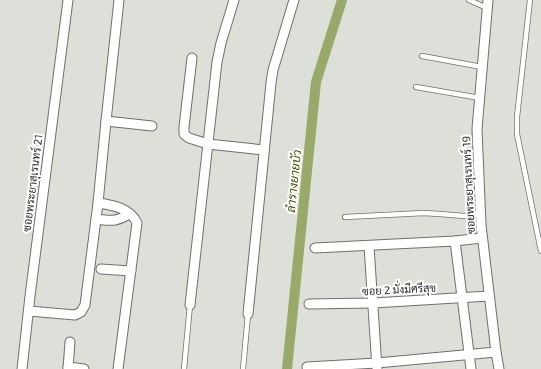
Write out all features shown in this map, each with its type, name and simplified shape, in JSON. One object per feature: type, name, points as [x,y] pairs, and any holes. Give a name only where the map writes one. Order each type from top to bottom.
[{"type":"street","name":"ซอยพระยาสุเรนทร์ 21","points":[[22,369],[68,0]]},
{"type":"street","points":[[29,311],[75,315],[81,312],[85,305],[98,203],[119,0]]},
{"type":"street","points":[[190,305],[217,62],[234,0]]},
{"type":"street","points":[[248,314],[271,83],[273,70],[294,0]]},
{"type":"street","name":"ซอยพระยาสุเรนทร์ 19","points":[[488,4],[477,129],[482,238],[499,369]]},
{"type":"street","points":[[192,58],[184,134],[189,138],[208,144],[264,150]]},
{"type":"street","points":[[106,121],[152,126]]},
{"type":"street","points":[[98,203],[123,209],[134,217],[137,223],[118,369]]},
{"type":"street","points":[[96,219],[112,221],[129,214]]},
{"type":"street","points":[[315,248],[455,241],[482,238]]},
{"type":"street","points":[[455,241],[471,369]]},
{"type":"street","points":[[369,246],[377,366]]},
{"type":"street","points":[[101,269],[131,271]]},
{"type":"street","name":"ซอย 2 มั่งมีศรีสุข","points":[[309,304],[373,303],[489,296]]},
{"type":"street","points":[[70,342],[68,368],[84,369]]},
{"type":"street","points":[[307,367],[377,366],[496,352]]},
{"type":"lane","points":[[470,0],[488,4]]},
{"type":"lane","points":[[530,0],[517,117],[517,134],[541,251]]},
{"type":"lane","points":[[422,56],[482,67]]},
{"type":"lane","points":[[416,87],[480,98]]},
{"type":"lane","points":[[345,217],[424,213],[464,216],[480,214]]},
{"type":"lane","points":[[184,369],[190,305]]},
{"type":"lane","points":[[243,369],[248,314]]},
{"type":"waterway","name":"ลำรางยายบัว","points":[[287,369],[316,82],[342,0]]}]
